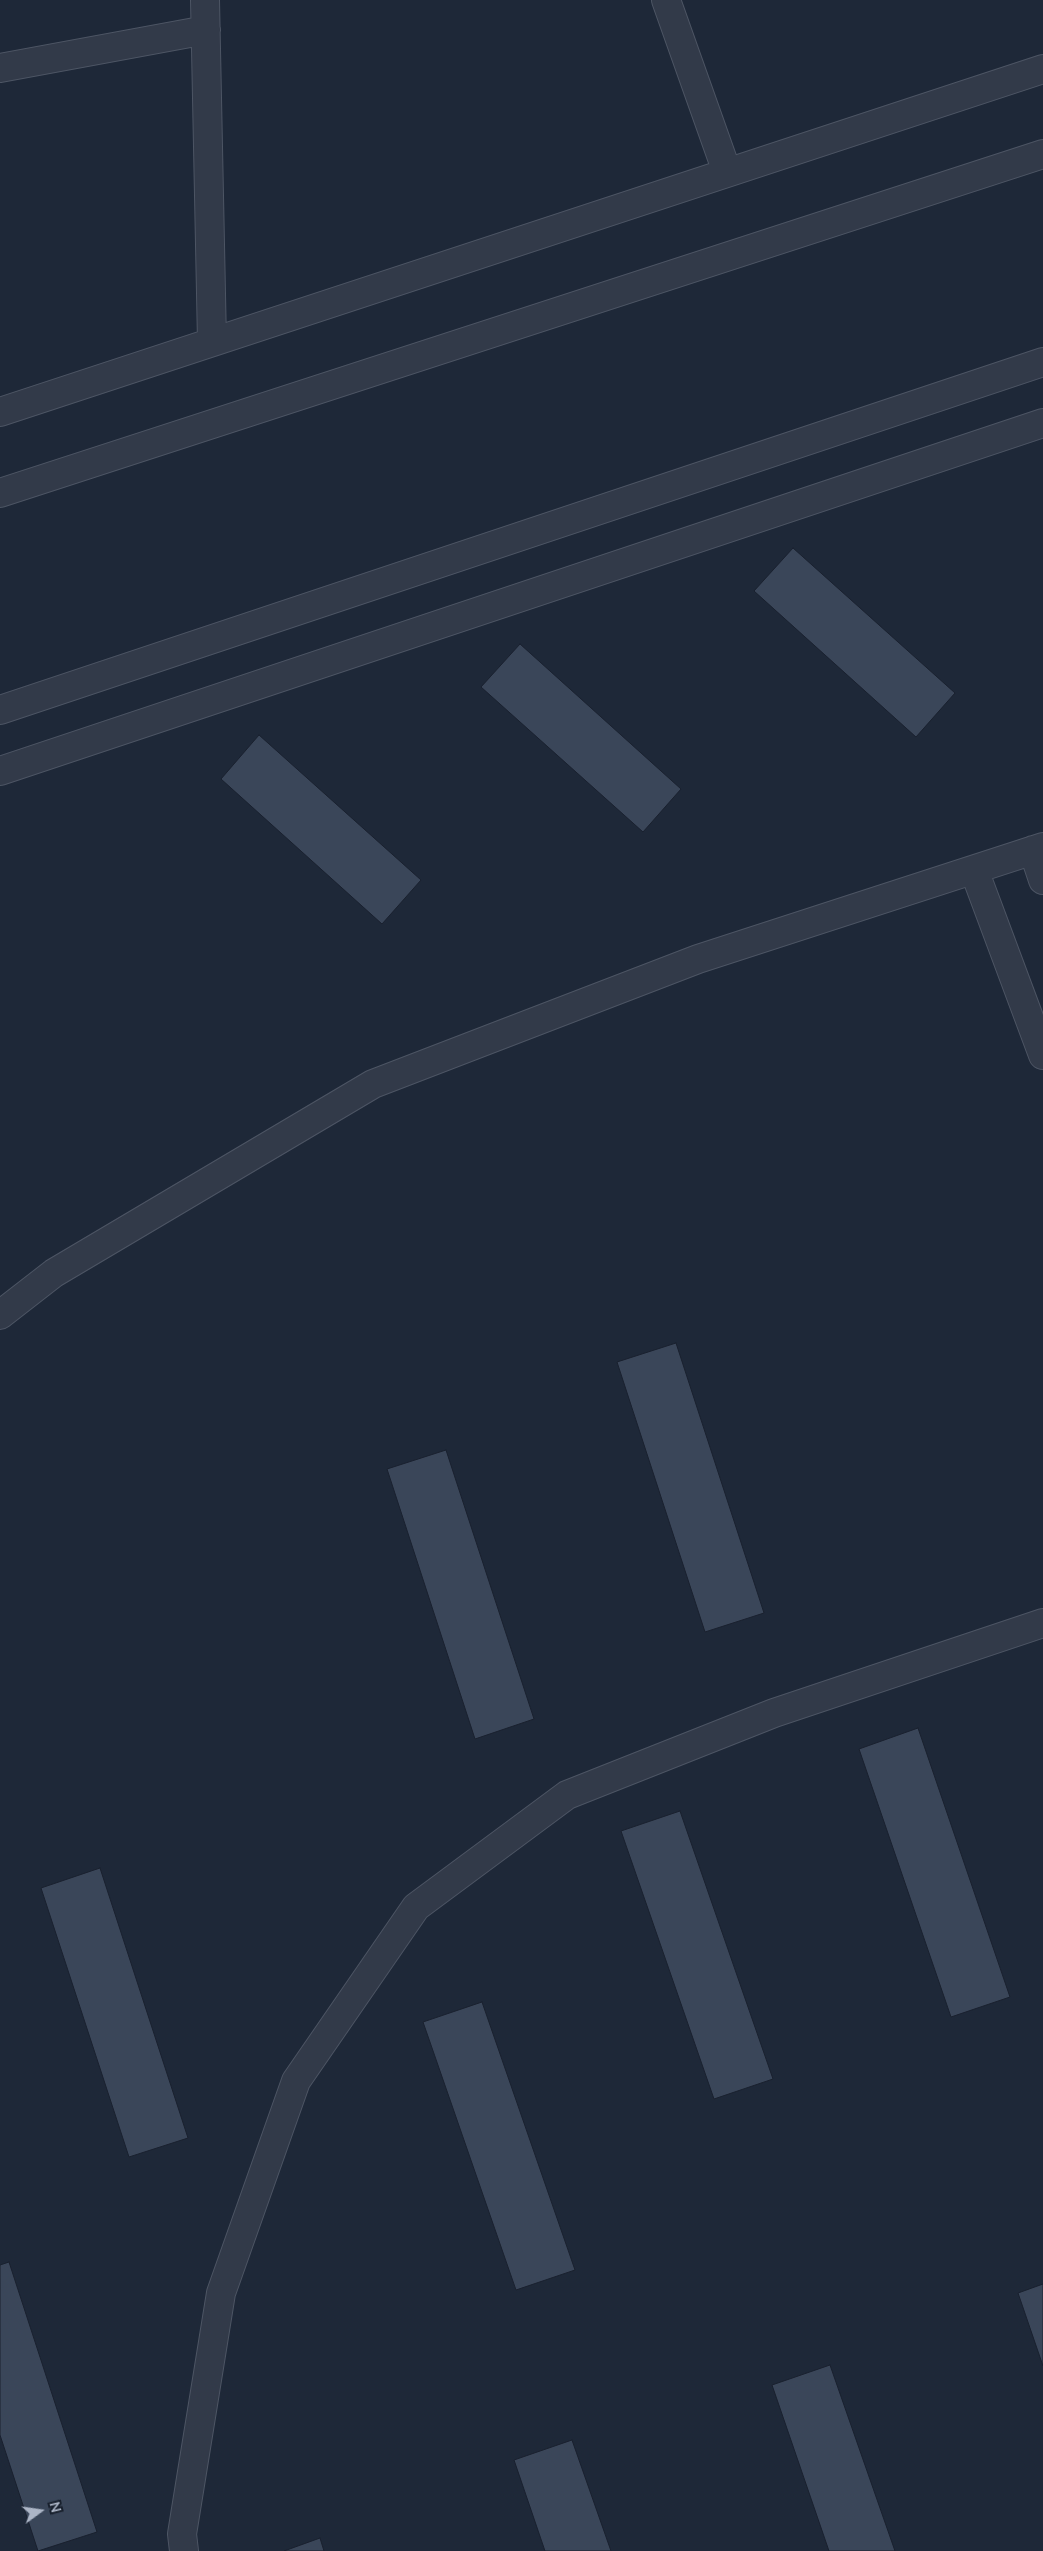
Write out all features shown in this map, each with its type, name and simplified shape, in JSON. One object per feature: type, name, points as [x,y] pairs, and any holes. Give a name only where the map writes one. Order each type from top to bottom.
[{"type":"lane","points":[[205,0],[212,342]]},
{"type":"lane","points":[[666,0],[727,172]]},
{"type":"lane","points":[[0,68],[206,30]]},
{"type":"lane","points":[[0,412],[1043,69]]},
{"type":"lane","points":[[0,493],[1043,154]]},
{"type":"lane","points":[[0,710],[1043,362]]},
{"type":"lane","points":[[0,771],[1043,423]]},
{"type":"lane","points":[[0,1315],[54,1273],[374,1084],[698,959],[1038,849],[1043,880]]},
{"type":"lane","points":[[974,870],[1043,1055]]},
{"type":"lane","points":[[184,2551],[182,2534],[220,2293],[296,2080],[416,1907],[567,1795],[774,1713],[1043,1623]]},
{"type":"building","points":[[793,548],[955,693],[916,737],[754,591]]},
{"type":"building","points":[[520,644],[681,789],[643,832],[481,687]]},
{"type":"building","points":[[259,735],[421,880],[382,924],[221,779]]},
{"type":"building","points":[[676,1343],[764,1613],[705,1632],[617,1362]]},
{"type":"building","points":[[446,1450],[534,1719],[475,1739],[387,1469]]},
{"type":"building","points":[[918,1728],[1010,1997],[951,2017],[859,1749]]},
{"type":"building","points":[[680,1811],[773,2079],[714,2099],[621,1831]]},
{"type":"building","points":[[100,1868],[188,2138],[129,2157],[41,1888]]},
{"type":"building","points":[[482,2002],[575,2270],[516,2290],[423,2022]]},
{"type":"building","points":[[9,2262],[97,2532],[38,2551],[0,2435],[0,2265]]},
{"type":"building","points":[[1043,2284],[1043,2366],[1018,2293]]},
{"type":"building","points":[[830,2365],[895,2551],[829,2551],[772,2385]]},
{"type":"building","points":[[572,2440],[611,2551],[545,2551],[514,2460]]},
{"type":"building","points":[[320,2538],[324,2551],[284,2551]]}]
